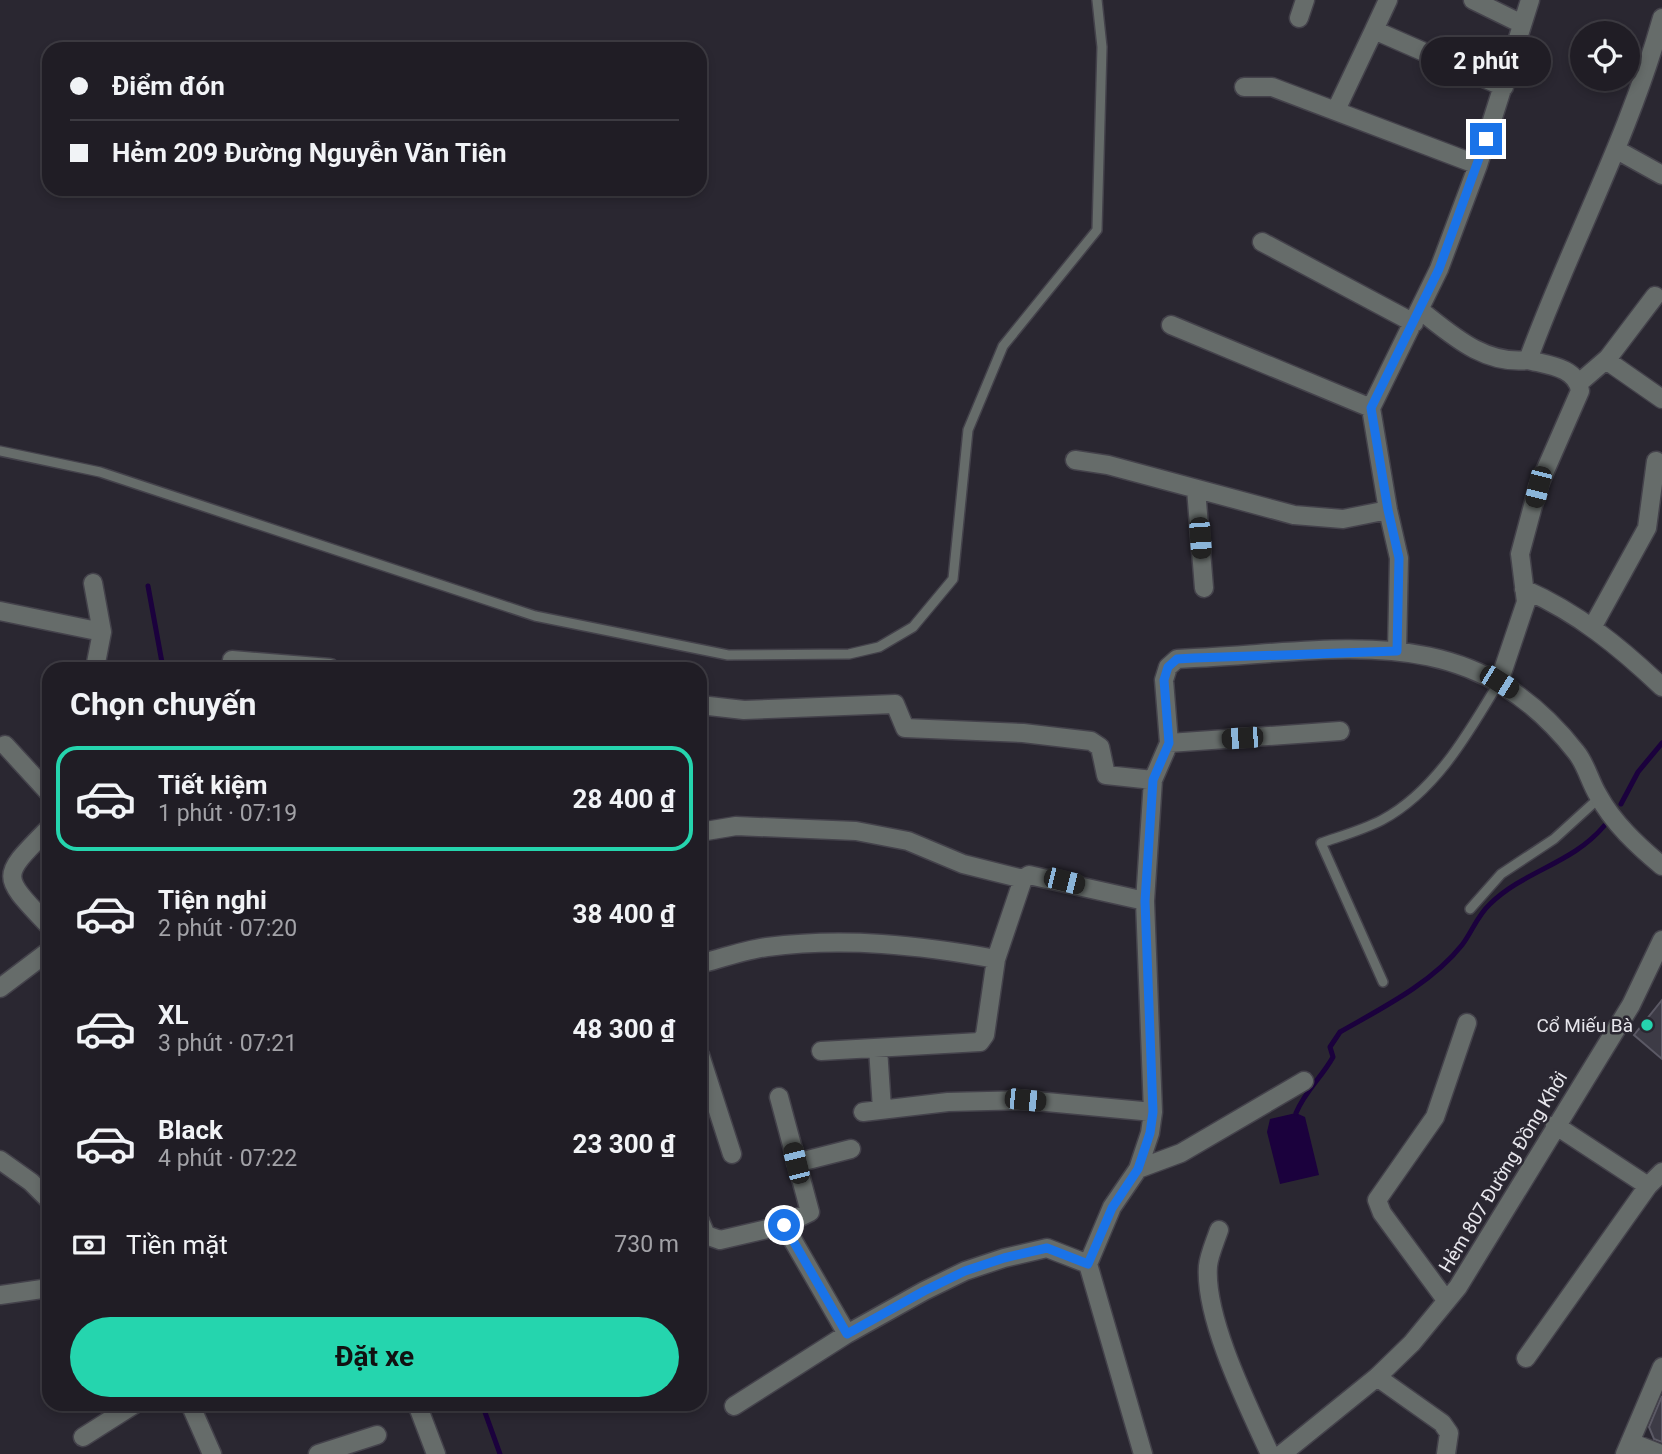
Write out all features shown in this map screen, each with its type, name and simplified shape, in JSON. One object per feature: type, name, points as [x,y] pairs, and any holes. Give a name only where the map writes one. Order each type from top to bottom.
[{"type":"street","points":[[1299,19],[1304,0]]},
{"type":"street","points":[[1336,110],[1388,0]]},
{"type":"street","points":[[1473,0],[1522,24]]},
{"type":"street","points":[[1397,651],[1399,558],[1371,408],[1417,316],[1478,165],[1530,0]]},
{"type":"street","points":[[1528,360],[1569,252],[1617,150],[1662,18]]},
{"type":"street","points":[[1374,30],[1504,87]]},
{"type":"street","points":[[1244,87],[1272,87],[1478,165]]},
{"type":"street","points":[[1617,150],[1662,175]]},
{"type":"street","points":[[1262,242],[1417,316],[1478,352],[1567,370],[1579,383],[1580,391],[1538,487],[1520,554],[1524,589],[1522,615],[1499,682]]},
{"type":"street","points":[[1579,383],[1606,360],[1655,296]]},
{"type":"street","points":[[1171,325],[1371,408]]},
{"type":"street","points":[[1606,360],[1662,399]]},
{"type":"street","points":[[1074,460],[1311,518],[1343,519],[1388,510]]},
{"type":"street","points":[[1593,626],[1647,528],[1656,461]]},
{"type":"street","points":[[1196,489],[1204,588]]},
{"type":"street","points":[[93,583],[102,632],[96,662]]},
{"type":"street","points":[[1524,589],[1593,626],[1616,643],[1662,687]]},
{"type":"street","points":[[0,611],[102,632]]},
{"type":"street","points":[[1143,1454],[1088,1264],[1112,1208],[1138,1169],[1150,1133],[1153,1112],[1145,901],[1153,780],[1169,743],[1164,680],[1168,667],[1177,659],[1397,651],[1430,654],[1457,663],[1499,682],[1542,715],[1578,754],[1599,797],[1633,841],[1662,866]]},
{"type":"street","points":[[232,662],[256,662]]},
{"type":"street","points":[[707,706],[744,710],[895,704],[905,728],[1023,733],[1091,741],[1100,747],[1107,775],[1153,780]]},
{"type":"street","points":[[1169,743],[1340,732]]},
{"type":"street","points":[[5,745],[42,785]]},
{"type":"street","points":[[707,831],[736,827],[856,831],[908,841],[962,864],[1023,880],[1037,875],[1145,901]]},
{"type":"street","points":[[42,834],[15,859],[8,871],[9,884],[42,919]]},
{"type":"street","points":[[821,1051],[983,1040],[996,959],[1023,880]]},
{"type":"street","name":"Hẻm 807 Đường Đồng Khởi","points":[[1282,1454],[1377,1377],[1412,1343],[1487,1245],[1555,1125],[1631,1005],[1662,940]]},
{"type":"street","points":[[707,962],[765,947],[849,941],[930,947],[996,959]]},
{"type":"street","points":[[0,988],[42,956]]},
{"type":"street","points":[[1446,1300],[1381,1213],[1377,1199],[1435,1117],[1467,1023]]},
{"type":"street","points":[[878,1048],[882,1110]]},
{"type":"street","points":[[707,1077],[732,1154]]},
{"type":"street","points":[[1138,1169],[1181,1153],[1304,1081]]},
{"type":"street","points":[[707,1235],[720,1240],[784,1225],[810,1212],[779,1097]]},
{"type":"street","points":[[863,1112],[948,1102],[1025,1100],[1153,1112]]},
{"type":"street","points":[[1555,1125],[1648,1186]]},
{"type":"street","points":[[796,1163],[851,1149]]},
{"type":"street","points":[[0,1160],[42,1193]]},
{"type":"street","points":[[1526,1358],[1648,1186],[1662,1172]]},
{"type":"street","points":[[784,1225],[847,1334]]},
{"type":"street","points":[[1219,1230],[1208,1264],[1208,1284],[1242,1395],[1270,1454]]},
{"type":"street","points":[[734,1406],[847,1334],[965,1271],[1047,1248],[1088,1264]]},
{"type":"street","points":[[0,1295],[42,1289]]},
{"type":"street","points":[[1661,1454],[1627,1448],[1662,1367]]},
{"type":"street","points":[[1377,1377],[1442,1423],[1449,1433],[1446,1454]]},
{"type":"street","points":[[83,1437],[124,1411]]},
{"type":"street","points":[[193,1411],[212,1454]]},
{"type":"street","points":[[420,1411],[436,1454]]},
{"type":"street","points":[[317,1454],[377,1435]]},
{"type":"lane","points":[[0,451],[100,472],[535,616],[728,655],[849,654],[879,647],[913,627],[953,579],[968,430],[1003,346],[1097,230],[1102,47],[1097,0]]},
{"type":"lane","points":[[1382,982],[1321,843],[1382,820],[1419,793],[1452,756],[1499,682]]},
{"type":"lane","points":[[1470,909],[1502,874],[1554,839],[1599,797]]},
{"type":"shaded area","points":[[1296,1113],[1305,1117],[1319,1175],[1280,1184],[1267,1132],[1270,1119]]},
{"type":"building","name":"Cổ Miếu Bà","points":[[1662,1000],[1662,1059],[1634,1035]]},
{"type":"building","points":[[1662,1396],[1662,1442],[1654,1439],[1649,1427]]},
{"type":"waterway","points":[[148,586],[162,662]]},
{"type":"waterway","points":[[1621,804],[1638,772],[1662,743]]},
{"type":"waterway","points":[[1296,1113],[1333,1057],[1330,1047],[1340,1032],[1421,983],[1450,959],[1490,904],[1518,883],[1578,849],[1604,826]]},
{"type":"waterway","points":[[485,1411],[500,1454]]},
{"type":"place","name":"Cổ Miếu Bà","points":[[1647,1025]]},
{"type":"route","points":[[784,1225],[847,1334],[965,1271],[1004,1258],[1047,1248],[1088,1264],[1112,1208],[1122,1189],[1138,1169],[1150,1133],[1153,1112],[1145,901],[1153,780],[1166,756],[1169,743],[1164,680],[1168,667],[1177,659],[1397,651],[1399,558],[1371,408],[1439,269],[1486,139]]}]
